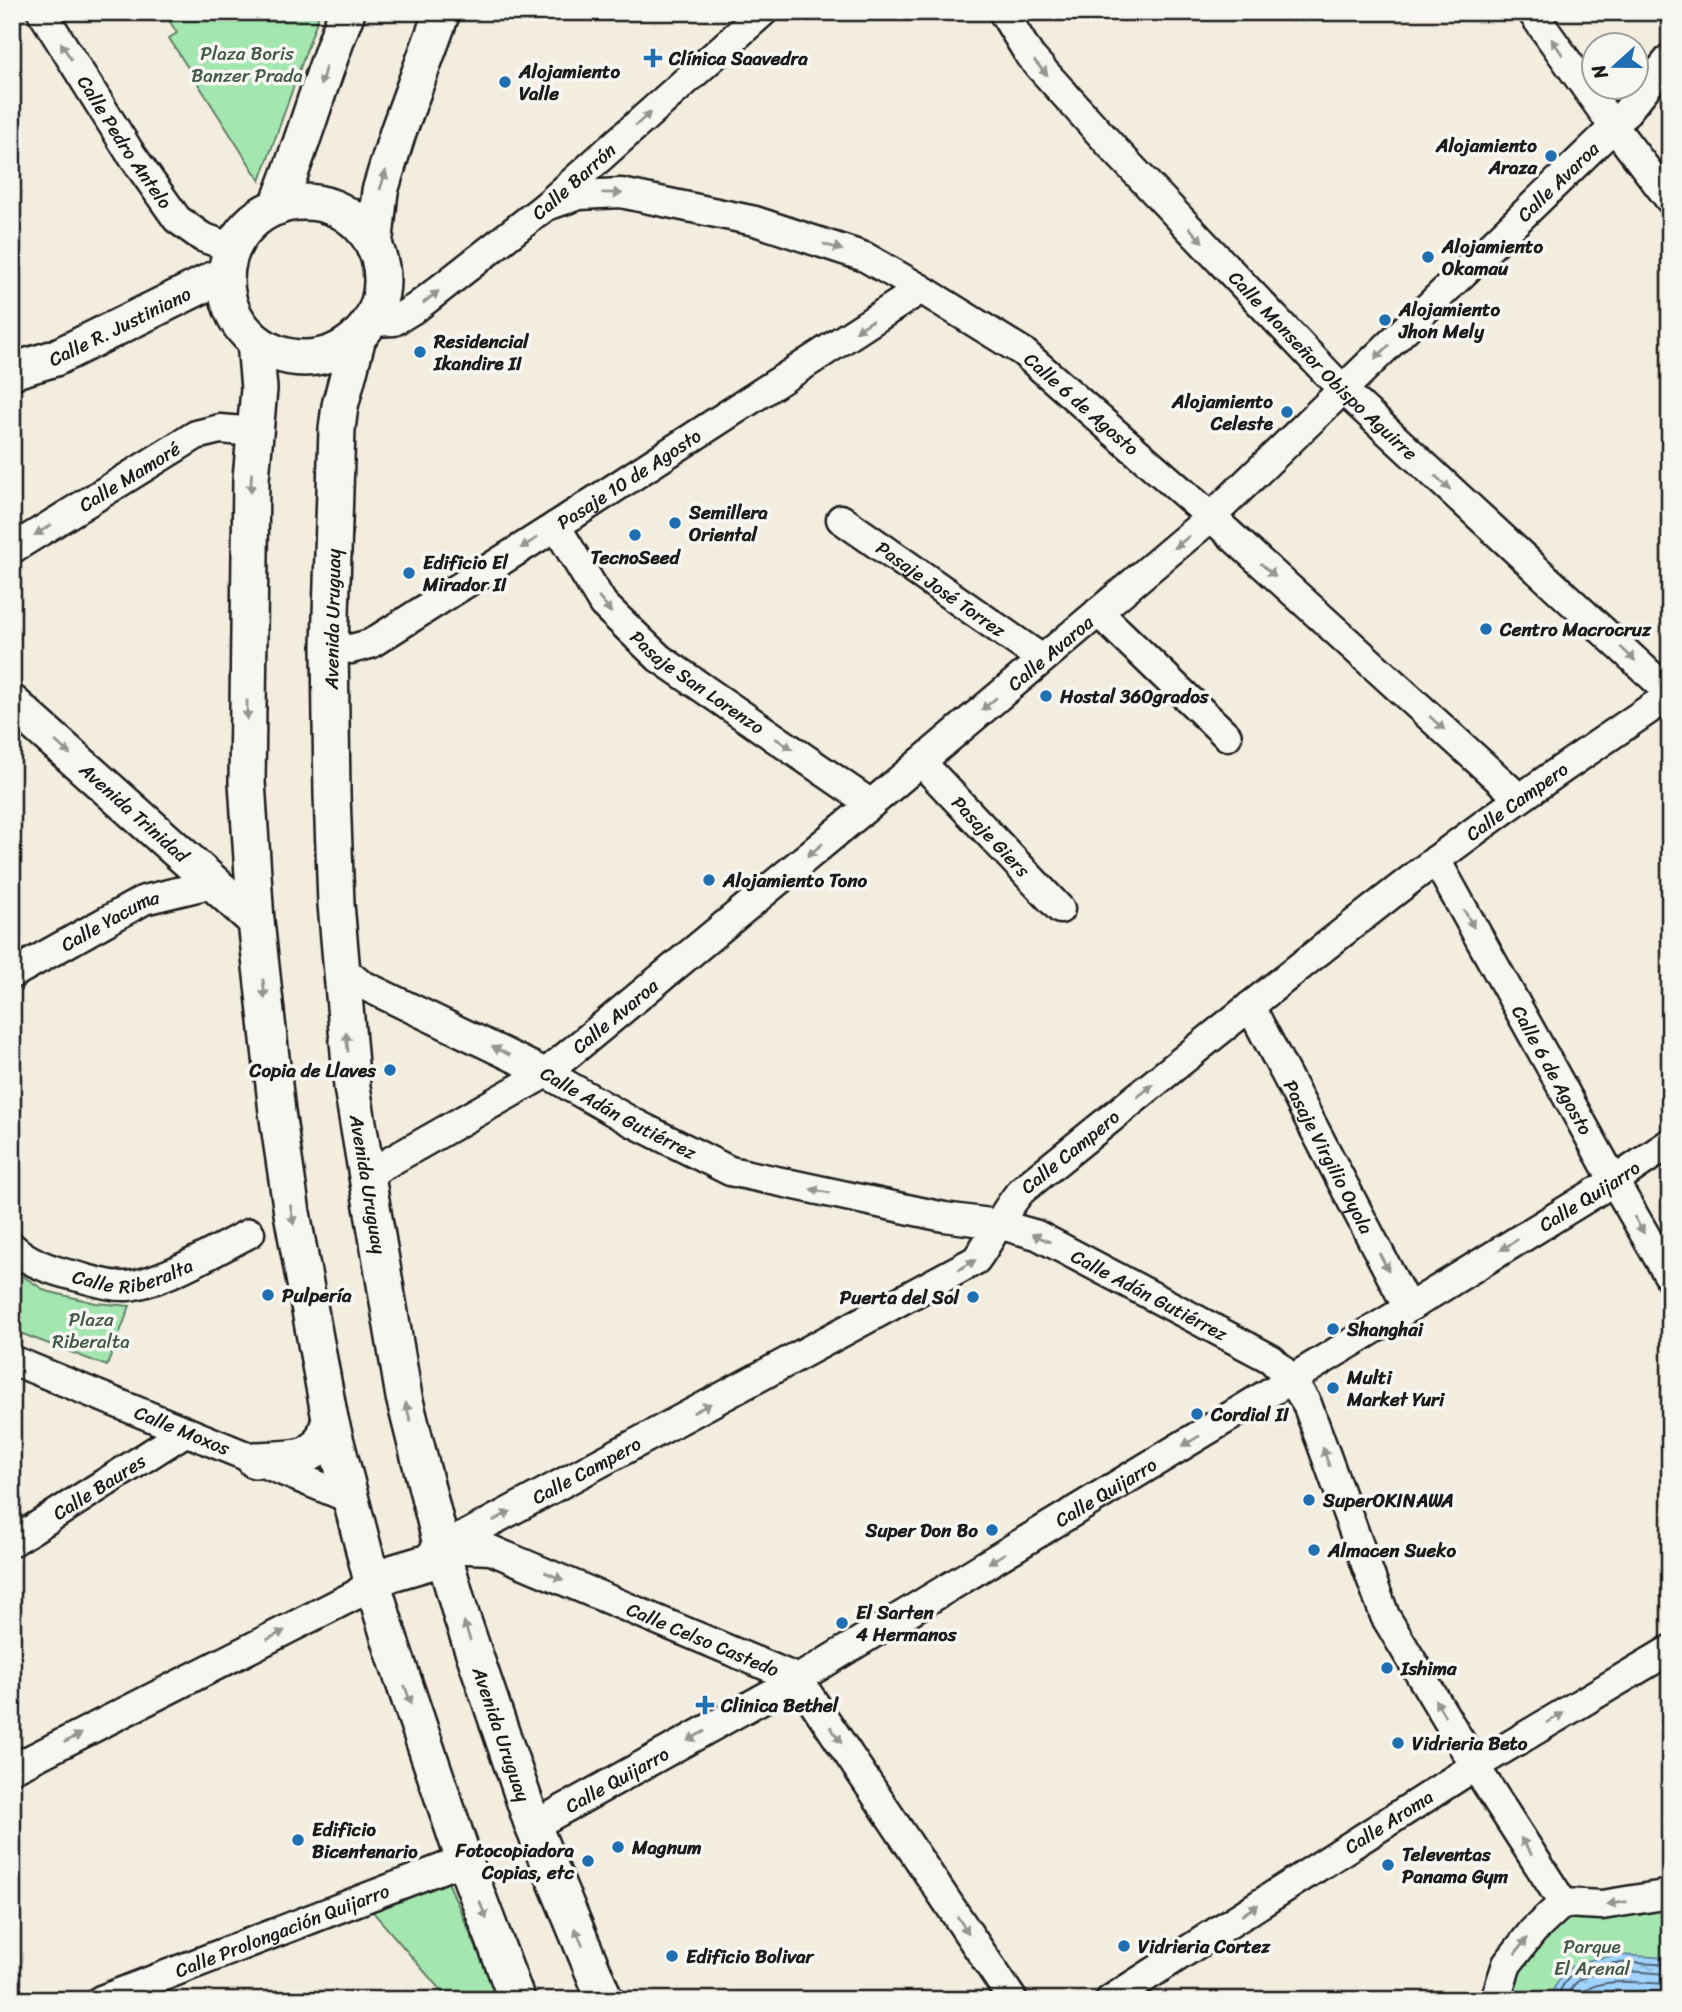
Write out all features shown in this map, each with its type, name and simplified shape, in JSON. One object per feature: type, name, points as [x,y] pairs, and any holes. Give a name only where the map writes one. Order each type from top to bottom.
[{"type":"main road","points":[[277,207],[347,12]]},
{"type":"main road","points":[[374,247],[380,191],[398,132],[442,12]]},
{"type":"main road","points":[[308,202],[327,205],[352,219],[365,232],[374,247],[381,273],[380,298],[364,330],[336,350],[313,357],[284,355],[271,351],[255,342],[238,323],[228,299],[228,261],[243,230],[258,216],[277,207],[308,202]]},
{"type":"main road","name":"Calle R. Justiniano","points":[[12,371],[55,358],[228,261]]},
{"type":"main road","name":"Avenida Uruguay","points":[[364,330],[340,406],[337,429],[330,646],[334,874],[352,1087],[404,1397],[442,1548],[533,1826],[605,2000]]},
{"type":"main road","points":[[255,342],[258,389],[251,479],[247,782],[256,921],[292,1213],[330,1419],[372,1581],[464,1860],[517,2000]]},
{"type":"main road","name":"Avenida Trinidad","points":[[12,703],[256,921]]},
{"type":"main road","points":[[255,1460],[292,1458],[312,1453],[326,1437],[330,1419]]},
{"type":"main road","points":[[372,1581],[429,1562],[442,1548]]},
{"type":"street","name":"Calle Pedro Antelo","points":[[41,12],[129,151],[177,219],[228,261]]},
{"type":"street","name":"Calle Barrón","points":[[364,330],[394,321],[417,307],[546,206],[763,12]]},
{"type":"street","name":"Calle Monseñor Obispo Aguirre","points":[[1003,12],[1030,56],[1114,149],[1343,390],[1670,694]]},
{"type":"street","points":[[1532,12],[1670,200]]},
{"type":"street","name":"Calle Avaroa","points":[[368,1174],[546,1073],[1211,517],[1614,127],[1670,58]]},
{"type":"street","name":"Calle 6 de Agosto","points":[[546,206],[579,195],[621,193],[755,221],[865,257],[921,289],[1023,352],[1211,517],[1519,799]]},
{"type":"street","name":"Pasaje 10 de Agosto","points":[[330,646],[351,649],[370,644],[921,289]]},
{"type":"street","name":"Calle Mamoré","points":[[12,549],[196,435],[220,429],[255,432]]},
{"type":"street","name":"Pasaje José Torrez","points":[[841,519],[1042,659]]},
{"type":"street","name":"Pasaje San Lorenzo","points":[[556,526],[603,604],[659,658],[871,804]]},
{"type":"street","points":[[1098,612],[1227,736]]},
{"type":"street","name":"Calle Campero","points":[[442,1548],[976,1260],[1009,1205],[1022,1190],[1436,860],[1670,694]]},
{"type":"street","name":"Pasaje Giers","points":[[921,762],[1060,909]]},
{"type":"street","name":"Calle 6 de Agosto","points":[[1436,860],[1670,1278]]},
{"type":"street","name":"Calle Yacuma","points":[[12,974],[144,900],[214,883]]},
{"type":"street","name":"Calle Adán Gutiérrez","points":[[340,967],[359,983],[546,1073],[632,1122],[730,1171],[944,1217],[998,1224],[1037,1235],[1271,1359],[1292,1380],[1307,1404],[1385,1616],[1475,1766],[1563,1903]]},
{"type":"street","name":"Pasaje Virgilio Oyola","points":[[1250,1006],[1408,1308]]},
{"type":"street","name":"Calle Quijarro","points":[[533,1826],[798,1679],[1292,1380],[1614,1181],[1670,1143]]},
{"type":"street","name":"Calle Riberalta","points":[[12,1247],[42,1266],[62,1273],[127,1286],[155,1279],[250,1233]]},
{"type":"street","name":"Calle Moxos","points":[[12,1360],[351,1499]]},
{"type":"street","name":"Calle Baures","points":[[12,1542],[185,1432]]},
{"type":"street","name":"Calle Celso Castedo","points":[[442,1548],[491,1550],[798,1679],[1013,2000]]},
{"type":"street","points":[[12,1769],[355,1595],[372,1581]]},
{"type":"street","name":"Calle Aroma","points":[[1110,2000],[1475,1766],[1670,1650]]},
{"type":"street","name":"Calle Prolongación Quijarro","points":[[101,2000],[464,1860]]},
{"type":"street","points":[[1495,2000],[1507,1964],[1533,1931],[1563,1903],[1602,1905],[1670,1894]]},
{"type":"green space","name":"Plaza Boris Banzer Prada","points":[[164,12],[320,12],[260,181],[169,38],[177,33]]},
{"type":"green space","name":"Plaza Riberalta","points":[[12,1269],[46,1291],[96,1303],[130,1306],[107,1366],[12,1330]]},
{"type":"green space","points":[[445,1875],[498,1998],[496,2000],[449,2000],[366,1904]]},
{"type":"green space","name":"Parque El Arenal","points":[[1670,1907],[1670,2000],[1503,2000],[1515,1968],[1549,1926],[1586,1914],[1640,1915]]},
{"type":"water","points":[[1618,1955],[1670,1958],[1670,2000],[1549,2000],[1554,1987],[1567,1971],[1584,1962]]},
{"type":"place","name":"Clínica Saavedra","points":[[653,58]]},
{"type":"place","name":"Alojamiento Valle","points":[[505,82]]},
{"type":"place","name":"Alojamiento Araza","points":[[1551,156]]},
{"type":"place","name":"Alojamiento Okamau","points":[[1428,257]]},
{"type":"place","name":"Alojamiento Jhon Mely","points":[[1385,320]]},
{"type":"place","name":"Residencial Ikandire II","points":[[420,352]]},
{"type":"place","name":"Alojamiento Celeste","points":[[1287,412]]},
{"type":"place","name":"Semillera Oriental","points":[[675,523]]},
{"type":"place","name":"TecnoSeed","points":[[635,535]]},
{"type":"place","name":"Edificio El Mirador II","points":[[409,573]]},
{"type":"place","name":"Centro Macrocruz","points":[[1486,629]]},
{"type":"place","name":"Hostal 360grados","points":[[1046,696]]},
{"type":"place","name":"Alojamiento Tono","points":[[709,880]]},
{"type":"place","name":"Copia de Llaves","points":[[390,1070]]},
{"type":"place","name":"Pulpería","points":[[268,1295]]},
{"type":"place","name":"Puerta del Sol","points":[[973,1297]]},
{"type":"place","name":"Shanghai","points":[[1333,1329]]},
{"type":"place","name":"Multi Market Yuri","points":[[1333,1388]]},
{"type":"place","name":"Cordial II","points":[[1197,1414]]},
{"type":"place","name":"SuperOKINAWA","points":[[1309,1500]]},
{"type":"place","name":"Super Don Bo","points":[[992,1530]]},
{"type":"place","name":"Almacen Sueko","points":[[1314,1550]]},
{"type":"place","name":"El Sarten 4 Hermanos","points":[[842,1623]]},
{"type":"place","name":"Ishima","points":[[1387,1668]]},
{"type":"place","name":"Clinica Bethel","points":[[705,1705]]},
{"type":"place","name":"Vidrieria Beto","points":[[1398,1743]]},
{"type":"place","name":"Edificio Bicentenario","points":[[298,1840]]},
{"type":"place","name":"Magnum","points":[[618,1847]]},
{"type":"place","name":"Fotocopiadora Copias, etc","points":[[588,1861]]},
{"type":"place","name":"Televentas Panama Gym","points":[[1388,1865]]},
{"type":"place","name":"Vidrieria Cortez","points":[[1124,1946]]},
{"type":"place","name":"Edificio Bolivar","points":[[672,1956]]}]
